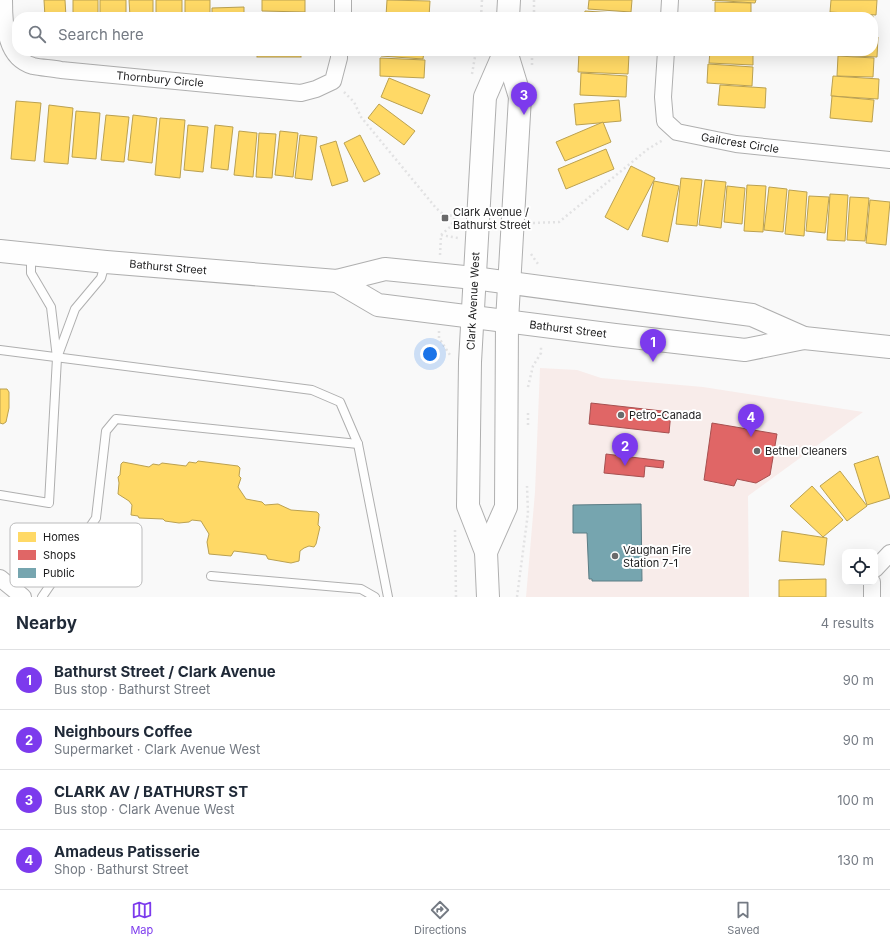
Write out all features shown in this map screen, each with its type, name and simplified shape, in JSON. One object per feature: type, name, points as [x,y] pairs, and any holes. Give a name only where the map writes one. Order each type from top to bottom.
[{"type":"main road","points":[[508,12],[509,0]]},
{"type":"main road","name":"Clark Avenue West","points":[[488,597],[486,552],[468,506],[474,278],[485,97],[503,56]]},
{"type":"main road","name":"Clark Avenue West","points":[[486,552],[506,507],[507,321],[520,97],[507,56]]},
{"type":"main road","name":"Bathurst Street","points":[[0,251],[106,262],[337,281],[385,269],[474,278],[752,315],[804,338]]},
{"type":"main road","name":"Bathurst Street","points":[[337,281],[378,305],[745,350],[804,338],[890,347]]},
{"type":"street","name":"Thornbury Circle","points":[[4,0],[6,36],[12,51]]},
{"type":"street","points":[[343,0],[343,12]]},
{"type":"street","points":[[669,12],[670,0]]},
{"type":"street","name":"Thornbury Circle","points":[[16,56],[33,65],[74,71],[301,93],[316,89],[332,81]]},
{"type":"street","points":[[332,81],[339,56]]},
{"type":"street","points":[[666,56],[663,98],[665,121],[677,132]]},
{"type":"street","name":"Gailcrest Circle","points":[[677,132],[736,144],[890,160]]},
{"type":"street","points":[[878,566],[890,553]]},
{"type":"street","points":[[0,578],[10,586]]},
{"type":"street","points":[[872,585],[872,597]]},
{"type":"street","points":[[11,587],[23,597]]},
{"type":"lane","points":[[0,495],[49,503],[57,358],[51,307],[31,273],[31,254]]},
{"type":"lane","points":[[57,358],[75,310],[101,278],[106,262]]},
{"type":"lane","points":[[0,350],[312,390],[340,402],[358,444],[388,597]]},
{"type":"lane","points":[[93,523],[96,518],[106,431],[116,419],[358,444]]},
{"type":"lane","points":[[211,576],[361,589],[375,597]]},
{"type":"lane","points":[[42,597],[49,587]]},
{"type":"path","points":[[481,12],[482,0]]},
{"type":"path","points":[[534,0],[534,12]]},
{"type":"path","points":[[332,81],[354,102],[361,117],[436,208],[444,215],[454,216]]},
{"type":"path","points":[[532,223],[559,222],[648,149],[677,132]]},
{"type":"path","points":[[441,249],[441,235],[451,226]]},
{"type":"path","points":[[441,235],[454,237]]},
{"type":"path","points":[[439,338],[452,360]]},
{"type":"path","points":[[533,366],[541,353]]},
{"type":"path","points":[[518,597],[526,524]]},
{"type":"path","points":[[456,592],[456,597]]},
{"type":"shaded area","points":[[540,368],[577,370],[601,378],[703,387],[863,412],[748,496],[749,597],[526,597],[535,492]]},
{"type":"building: Homes","points":[[44,0],[65,0],[66,12],[45,12]]},
{"type":"building: Homes","points":[[73,0],[98,0],[98,12],[73,12]]},
{"type":"building: Homes","points":[[100,0],[126,0],[126,12],[100,12]]},
{"type":"building: Homes","points":[[129,0],[153,0],[153,12],[130,12]]},
{"type":"building: Homes","points":[[156,0],[182,0],[182,12],[156,12]]},
{"type":"building: Homes","points":[[185,0],[210,0],[210,12],[185,12]]},
{"type":"building: Homes","points":[[262,0],[305,0],[305,12],[262,11]]},
{"type":"building: Homes","points":[[387,0],[430,1],[429,12],[386,12]]},
{"type":"building: Homes","points":[[589,0],[632,0],[631,12],[588,9]]},
{"type":"building: Homes","points":[[712,0],[756,0],[755,3]]},
{"type":"building: Homes","points":[[831,0],[877,0],[876,12],[830,12]]},
{"type":"building: Homes","points":[[715,2],[751,3],[751,12],[715,12]]},
{"type":"building: Homes","points":[[244,7],[244,12],[212,12],[212,8]]},
{"type":"building: Homes","points":[[257,56],[301,56],[301,57]]},
{"type":"building: Homes","points":[[381,56],[423,56],[423,59]]},
{"type":"building: Homes","points":[[579,56],[629,56],[628,74],[578,72]]},
{"type":"building: Homes","points":[[710,56],[753,56],[753,65],[709,63]]},
{"type":"building: Homes","points":[[838,56],[874,58],[873,77],[837,76]]},
{"type":"building: Homes","points":[[854,56],[877,56],[877,57]]},
{"type":"building: Homes","points":[[380,58],[425,60],[424,78],[380,76]]},
{"type":"building: Homes","points":[[708,64],[753,67],[752,86],[707,83]]},
{"type":"building: Homes","points":[[581,73],[627,76],[626,97],[580,95]]},
{"type":"building: Homes","points":[[833,76],[879,79],[878,99],[831,96]]},
{"type":"building: Homes","points":[[389,78],[430,95],[422,114],[381,97]]},
{"type":"building: Homes","points":[[720,85],[766,88],[765,108],[718,105]]},
{"type":"building: Homes","points":[[832,96],[874,100],[872,122],[830,118]]},
{"type":"building: Homes","points":[[619,100],[621,121],[576,125],[574,104]]},
{"type":"building: Homes","points":[[16,101],[41,103],[35,161],[11,159]]},
{"type":"building: Homes","points":[[379,104],[415,131],[404,145],[368,118]]},
{"type":"building: Homes","points":[[49,105],[73,108],[68,164],[44,162]]},
{"type":"building: Homes","points":[[76,111],[100,113],[96,159],[72,157]]},
{"type":"building: Homes","points":[[106,115],[129,117],[124,162],[101,160]]},
{"type":"building: Homes","points":[[133,115],[157,118],[152,163],[128,160]]},
{"type":"building: Homes","points":[[160,118],[185,120],[180,178],[155,175]]},
{"type":"building: Homes","points":[[603,122],[611,142],[565,161],[556,142]]},
{"type":"building: Homes","points":[[188,125],[208,127],[203,172],[184,170]]},
{"type":"building: Homes","points":[[215,125],[233,127],[228,170],[211,168]]},
{"type":"building: Homes","points":[[239,131],[257,133],[253,177],[234,175]]},
{"type":"building: Homes","points":[[280,131],[298,133],[293,177],[275,175]]},
{"type":"building: Homes","points":[[259,133],[276,134],[272,178],[256,177]]},
{"type":"building: Homes","points":[[300,135],[317,137],[312,180],[295,178]]},
{"type":"building: Homes","points":[[360,135],[380,174],[364,182],[344,143]]},
{"type":"building: Homes","points":[[336,141],[348,181],[332,186],[320,146]]},
{"type":"building: Homes","points":[[606,149],[614,169],[566,189],[558,169]]},
{"type":"building: Homes","points":[[631,166],[655,178],[628,230],[605,217]]},
{"type":"building: Homes","points":[[681,178],[702,180],[697,226],[676,224]]},
{"type":"building: Homes","points":[[705,180],[726,182],[721,228],[699,225]]},
{"type":"building: Homes","points":[[654,181],[679,186],[668,242],[642,236]]},
{"type":"building: Homes","points":[[747,185],[766,186],[763,232],[744,231]]},
{"type":"building: Homes","points":[[727,186],[745,188],[742,224],[724,222]]},
{"type":"building: Homes","points":[[769,187],[787,189],[783,232],[764,230]]},
{"type":"building: Homes","points":[[789,190],[807,192],[804,236],[785,234]]},
{"type":"building: Homes","points":[[830,194],[848,195],[845,241],[827,240]]},
{"type":"building: Homes","points":[[809,196],[829,197],[825,233],[806,231]]},
{"type":"building: Homes","points":[[850,197],[869,198],[865,241],[847,240]]},
{"type":"building: Homes","points":[[870,200],[890,202],[886,245],[866,243]]},
{"type":"building: Homes","points":[[0,389],[7,389],[9,392],[9,408],[6,422],[3,424],[0,423]]},
{"type":"building: Homes","points":[[878,456],[890,498],[867,505],[854,464]]},
{"type":"building: Homes","points":[[198,461],[238,466],[240,468],[239,476],[241,478],[238,487],[246,499],[262,502],[265,505],[278,504],[291,510],[317,512],[319,514],[318,525],[320,527],[314,547],[309,546],[304,548],[300,551],[299,561],[291,563],[268,559],[266,555],[234,551],[231,556],[209,554],[207,542],[209,534],[201,521],[192,520],[189,522],[179,523],[165,521],[163,519],[139,518],[138,516],[131,515],[132,505],[129,501],[118,494],[118,477],[120,475],[121,464],[123,462],[149,467],[153,464],[159,465],[162,463],[186,466],[189,462],[196,463]]},
{"type":"building: Homes","points":[[840,471],[867,506],[847,521],[820,486]]},
{"type":"building: Homes","points":[[812,486],[843,520],[823,537],[790,506]]},
{"type":"building: Homes","points":[[782,531],[827,538],[824,565],[779,561]]},
{"type":"building: Homes","points":[[826,579],[826,597],[779,597],[779,580]]},
{"type":"building: Shops","points":[[591,403],[671,412],[669,433],[589,424]]},
{"type":"building: Shops","points":[[712,423],[777,434],[770,475],[756,483],[737,479],[734,486],[704,480]]},
{"type":"building: Shops","points":[[606,454],[664,461],[663,468],[645,466],[644,477],[604,473]]},
{"type":"building: Public","name":"Vaughan Fire Station 7-1","points":[[641,504],[642,581],[592,581],[592,579],[589,579],[587,533],[573,533],[573,505]]},
{"type":"place","name":"CLARK AV / BATHURST ST","points":[[524,115]]},
{"type":"place","name":"Clark Avenue / Bathurst Street","points":[[445,218]]},
{"type":"place","name":"Bathurst Street / Clark Avenue","points":[[653,362]]},
{"type":"place","name":"Petro-Canada","points":[[621,415]]},
{"type":"place","name":"Amadeus Patisserie","points":[[751,437]]},
{"type":"place","name":"Bethel Cleaners","points":[[757,451]]},
{"type":"place","name":"Neighbours Coffee","points":[[625,466]]},
{"type":"place","name":"Vaughan Fire Station 7-1","points":[[615,556]]}]
